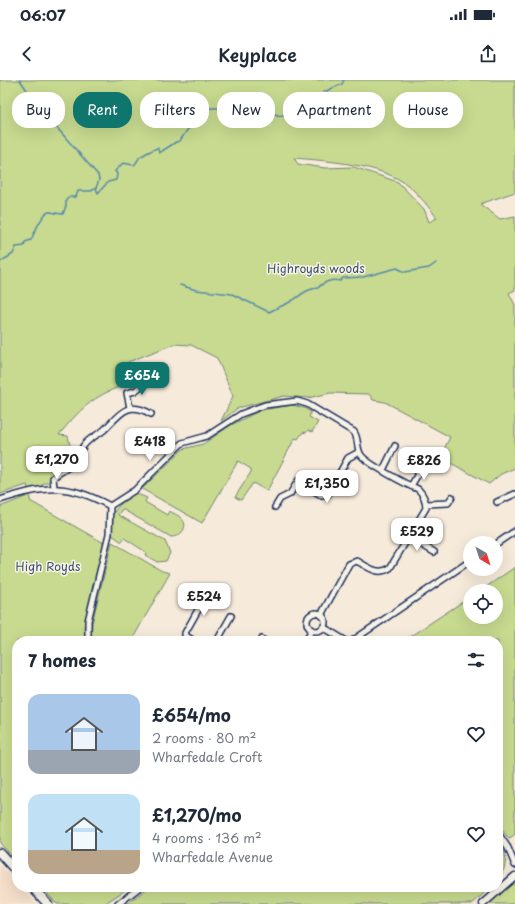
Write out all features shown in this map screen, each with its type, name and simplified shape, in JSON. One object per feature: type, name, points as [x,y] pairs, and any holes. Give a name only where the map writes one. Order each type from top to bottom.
[{"type":"main road","points":[[0,853],[12,866]]},
{"type":"main road","points":[[37,892],[48,904]]},
{"type":"street","points":[[130,408],[127,393],[135,391],[148,380]]},
{"type":"street","points":[[110,506],[135,490],[175,448],[182,443],[198,440],[256,408],[283,402],[297,401],[307,404],[354,432],[357,436],[359,452],[362,457],[422,494],[426,504],[426,508],[394,564],[386,571],[376,572],[357,561],[349,564],[320,615]]},
{"type":"street","points":[[54,488],[53,478],[57,473],[75,462],[84,445],[104,429],[117,414],[130,408],[145,410],[151,414]]},
{"type":"street","points":[[382,470],[396,446]]},
{"type":"street","points":[[275,507],[280,499],[290,494],[298,481],[321,495],[328,494],[348,458],[359,452]]},
{"type":"street","points":[[411,486],[422,467]]},
{"type":"street","points":[[0,500],[34,491],[54,488],[78,491],[110,506]]},
{"type":"street","points":[[497,502],[515,494]]},
{"type":"street","points":[[426,504],[448,503],[452,497]]},
{"type":"street","points":[[88,636],[88,621],[109,534],[110,506]]},
{"type":"street","points":[[503,539],[515,531]]},
{"type":"street","points":[[409,537],[434,552]]},
{"type":"street","points":[[359,636],[463,566]]},
{"type":"street","points":[[186,636],[185,633],[207,594]]},
{"type":"street","points":[[314,614],[320,615],[324,619],[323,627],[318,631],[312,630],[308,623],[309,618],[314,614]]},
{"type":"street","points":[[220,636],[231,616]]},
{"type":"street","points":[[323,627],[338,636]]},
{"type":"street","points":[[308,636],[312,630]]},
{"type":"street","points":[[503,840],[515,865]]},
{"type":"street","points":[[503,886],[515,876]]},
{"type":"street","points":[[118,904],[134,892]]},
{"type":"street","points":[[483,904],[497,892]]},
{"type":"shaded area","points":[[0,865],[12,878],[12,892],[25,892],[36,904],[0,904]]},
{"type":"green space","name":"Highroyds woods","points":[[0,80],[515,80],[515,192],[480,204],[500,219],[515,216],[515,290],[509,293],[515,305],[515,468],[501,474],[489,484],[440,457],[450,437],[385,402],[373,400],[369,394],[330,393],[308,398],[284,396],[238,408],[221,421],[233,396],[217,358],[191,345],[174,344],[128,362],[122,374],[122,386],[103,394],[87,405],[59,435],[68,436],[71,450],[48,483],[44,483],[40,487],[32,490],[28,489],[27,485],[0,494]],"holes":[[[294,158],[338,162],[369,168],[397,179],[409,186],[424,201],[437,218],[429,222],[424,209],[398,182],[354,167],[325,168],[298,164]]]},
{"type":"green space","points":[[293,405],[311,412],[309,417],[318,422],[312,432],[308,430],[306,433],[303,432],[298,439],[295,438],[267,491],[253,483],[241,500],[235,497],[251,472],[251,469],[238,461],[202,523],[142,489],[183,449],[203,444],[231,425],[261,410]]},
{"type":"green space","points":[[135,493],[147,498],[145,502],[167,515],[169,511],[184,521],[184,528],[181,533],[175,537],[171,537],[122,509],[118,515],[165,541],[170,553],[166,561],[157,562],[145,555],[146,552],[124,538],[122,542],[112,535],[111,527],[113,515],[119,506]]},
{"type":"green space","name":"High Royds","points":[[30,495],[30,501],[104,543],[84,627],[85,636],[12,636],[12,856],[0,843],[0,507]]},
{"type":"green space","points":[[112,542],[162,571],[170,573],[134,636],[91,636],[92,623]]},
{"type":"green space","points":[[515,567],[515,834],[509,839],[503,831],[503,636],[411,636],[463,602],[463,624],[503,624],[503,584],[490,584]]},
{"type":"green space","points":[[503,847],[506,860],[503,872]]},
{"type":"green space","points":[[512,884],[515,884],[515,904],[489,904],[503,892]]},
{"type":"green space","points":[[46,892],[122,892],[104,904],[57,904]]},
{"type":"green space","points":[[143,892],[485,892],[472,904],[127,904]]},
{"type":"waterway","points":[[20,80],[38,106],[98,175],[99,180],[96,188]]},
{"type":"waterway","points":[[324,92],[342,84],[344,80]]},
{"type":"waterway","points":[[0,262],[13,254],[16,247],[24,246],[25,242],[31,240],[46,213],[63,214],[66,206],[66,200],[70,197],[76,197],[78,191],[91,191],[96,188],[98,193],[108,182],[116,180],[117,174],[115,171],[123,163],[134,165],[140,157],[154,149],[158,148],[159,153],[180,141],[198,113],[211,108],[222,108],[228,117],[241,122],[244,117],[253,112],[270,112],[280,116],[283,115]]},
{"type":"waterway","points":[[180,285],[196,290],[232,294],[269,312],[290,302],[307,291],[318,288],[322,284],[334,280],[340,281],[343,278],[363,277],[397,268],[405,272],[429,268],[436,263]]}]
